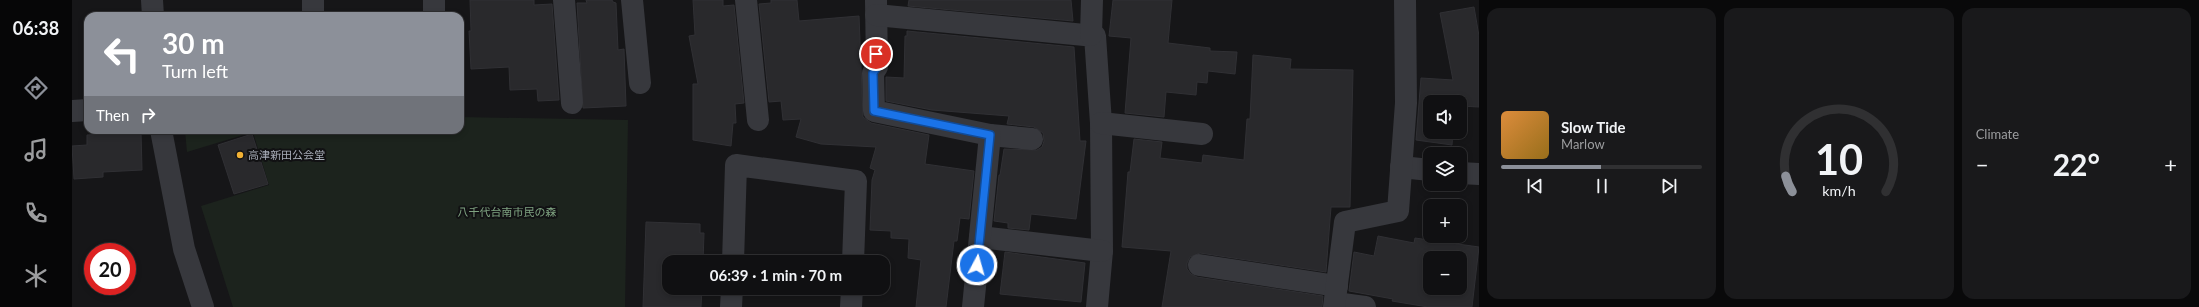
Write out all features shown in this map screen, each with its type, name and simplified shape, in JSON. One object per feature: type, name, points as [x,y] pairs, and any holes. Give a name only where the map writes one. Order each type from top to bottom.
[{"type":"street","points":[[152,0],[153,12]]},
{"type":"street","points":[[313,0],[314,12]]},
{"type":"street","points":[[434,0],[434,12]]},
{"type":"street","points":[[564,0],[572,103]]},
{"type":"street","points":[[632,0],[640,83]]},
{"type":"street","points":[[746,0],[758,120]]},
{"type":"street","points":[[1090,35],[1092,0]]},
{"type":"street","points":[[1335,299],[1346,222],[1398,211],[1406,103],[1404,0]]},
{"type":"street","points":[[1032,139],[990,135],[874,111],[873,73],[877,67],[876,7],[1095,36],[1101,123],[1102,251],[1096,307]]},
{"type":"street","points":[[72,111],[84,110]]},
{"type":"street","points":[[1101,123],[1202,134]]},
{"type":"street","points":[[162,134],[184,249],[203,307]]},
{"type":"street","points":[[973,307],[990,135]]},
{"type":"street","points":[[733,255],[736,165],[856,181],[853,255]]},
{"type":"street","points":[[1401,167],[1423,169]]},
{"type":"street","points":[[1467,173],[1479,174]]},
{"type":"street","points":[[980,237],[1102,251]]},
{"type":"street","points":[[1199,265],[1365,307]]},
{"type":"street","points":[[731,307],[732,295]]},
{"type":"street","points":[[852,295],[852,307]]},
{"type":"green space","name":"八千代台南市民の森","points":[[464,117],[628,120],[625,307],[233,307],[201,206],[269,185],[254,134],[464,134]]},
{"type":"green space","name":"八千代台南市民の森","points":[[185,134],[246,134],[187,152]]},
{"type":"building","points":[[470,0],[534,0],[534,5],[552,4],[559,100],[538,101],[537,89],[510,90],[509,67],[471,69],[469,31],[471,31]]},
{"type":"building","points":[[586,0],[612,0],[616,3],[618,50],[624,49],[626,106],[583,108],[577,3],[587,3]]},
{"type":"building","points":[[693,0],[723,0],[723,6],[734,5],[744,103],[735,104],[736,123],[733,123],[731,146],[693,140],[693,84],[698,84],[689,36],[695,35]]},
{"type":"building","points":[[771,0],[797,0],[799,21],[859,16],[863,117],[871,123],[929,135],[925,164],[974,171],[969,219],[960,218],[957,241],[954,241],[946,307],[916,307],[921,260],[908,258],[909,239],[891,238],[891,231],[870,230],[872,180],[875,170],[870,168],[876,147],[821,144],[796,137],[801,119],[783,120],[781,101],[769,102],[759,4],[771,3]]},
{"type":"building","points":[[909,0],[1071,0],[1073,21],[908,6]]},
{"type":"building","points":[[1113,0],[1172,0],[1168,43],[1210,48],[1210,51],[1237,52],[1235,74],[1208,71],[1207,83],[1197,82],[1196,95],[1166,92],[1164,117],[1125,113],[1131,38],[1109,36]]},
{"type":"building","points":[[1474,7],[1479,36],[1479,107],[1467,106],[1467,95],[1423,95],[1423,139],[1452,139],[1452,145],[1416,140],[1421,78],[1453,80],[1440,13]]},
{"type":"building","points":[[907,31],[1074,47],[1080,141],[1086,141],[1076,219],[1031,214],[1029,230],[1008,228],[1008,223],[994,221],[999,175],[1004,149],[1037,150],[1042,147],[1044,141],[1043,133],[1034,127],[1007,124],[1009,116],[932,110],[886,101],[886,77],[904,78],[905,36],[907,36]]},
{"type":"building","points":[[1253,55],[1291,59],[1290,69],[1353,70],[1350,207],[1331,207],[1326,272],[1200,253],[1190,257],[1187,263],[1187,269],[1191,274],[1197,277],[1323,296],[1322,307],[1162,307],[1171,251],[1122,247],[1128,172],[1130,172],[1134,139],[1162,142],[1160,158],[1202,163],[1203,155],[1244,160],[1247,119],[1250,119]]},
{"type":"building","points":[[141,134],[142,170],[103,172],[103,177],[74,179],[72,146],[87,145],[87,135]]},
{"type":"building","name":"高津新田公会堂","points":[[252,134],[268,184],[234,194],[218,145]]},
{"type":"building","points":[[646,222],[700,224],[700,233],[704,233],[703,255],[662,255],[662,295],[702,295],[701,307],[643,307]]},
{"type":"building","points":[[1378,236],[1414,243],[1415,238],[1423,239],[1423,243],[1451,243],[1479,247],[1472,307],[1428,307],[1392,301],[1393,299],[1349,291],[1354,252],[1374,256]]},
{"type":"building","points":[[1005,252],[1085,263],[1081,302],[1000,294]]},
{"type":"place","name":"高津新田公会堂","points":[[240,155]]},
{"type":"route","points":[[876,54],[877,67],[873,73],[874,111],[990,135],[977,265]]}]
